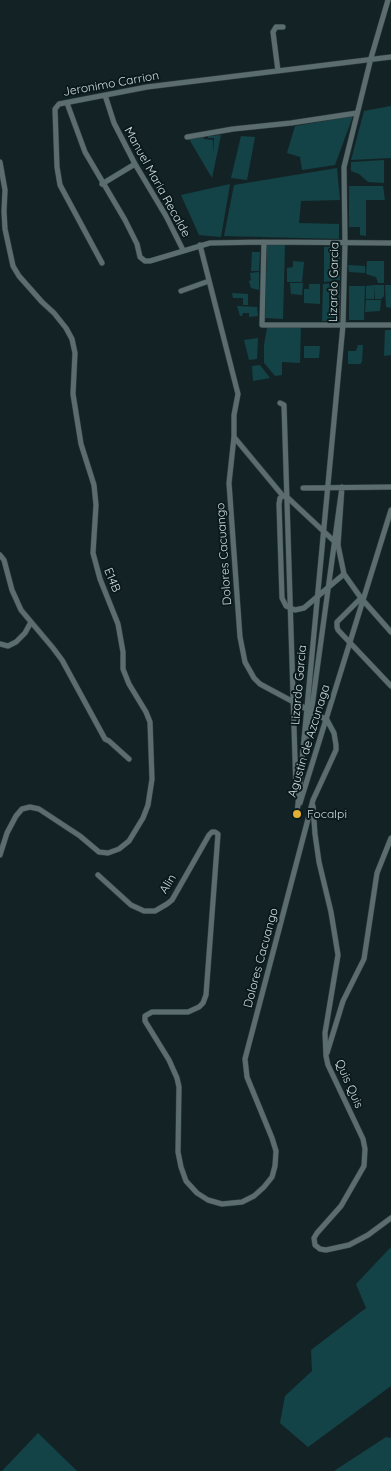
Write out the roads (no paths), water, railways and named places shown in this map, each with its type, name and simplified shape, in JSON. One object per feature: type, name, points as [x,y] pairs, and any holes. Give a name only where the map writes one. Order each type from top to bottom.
[{"type":"street","name":"Lizardo Garcia","points":[[297,814],[309,710],[343,325],[344,167],[371,58],[389,7],[388,0]]},
{"type":"street","points":[[278,71],[273,32],[276,27],[283,27]]},
{"type":"street","name":"Jeronimo Carrion","points":[[102,263],[60,186],[56,167],[55,110],[59,104],[147,87],[391,57]]},
{"type":"street","name":"Manuel Maria Recalde","points":[[104,95],[114,124],[183,250],[210,243],[391,243]]},
{"type":"street","points":[[66,102],[85,152],[137,244],[142,259],[150,261],[183,250]]},
{"type":"street","points":[[187,137],[233,128],[291,123],[357,113]]},
{"type":"street","name":"E14B","points":[[0,162],[5,190],[5,229],[13,266],[19,276],[54,313],[72,339],[75,353],[73,394],[81,444],[94,485],[96,505],[93,553],[100,579],[118,624],[123,652],[123,669],[150,722],[152,779],[146,812],[129,841],[119,849],[108,853],[99,852],[80,836],[39,809],[30,806],[22,809],[16,816],[7,833],[0,855]]},
{"type":"street","points":[[102,184],[135,164]]},
{"type":"street","points":[[264,242],[262,325],[391,325]]},
{"type":"street","name":"Dolores Cacuango","points":[[200,245],[238,394],[234,415],[234,437],[229,483],[242,648],[245,662],[257,681],[326,720],[334,733],[336,750],[313,800],[245,1059],[246,1077],[276,1151],[275,1166],[272,1177],[254,1196],[242,1202],[222,1204],[208,1200],[197,1193],[186,1181],[180,1167],[178,1152],[179,1087],[177,1078],[145,1021],[145,1016],[152,1012],[188,1012],[199,1008],[206,995],[219,837],[215,832]]},
{"type":"street","points":[[182,291],[209,281]]},
{"type":"street","points":[[280,404],[284,405],[285,497]]},
{"type":"street","points":[[234,437],[285,497],[336,543]]},
{"type":"street","name":"Lizardo Garcia","points":[[309,710],[336,543],[342,487]]},
{"type":"street","points":[[303,488],[391,487]]},
{"type":"street","name":"Agustin de Azcunaga","points":[[285,497],[280,498],[279,504],[282,598],[286,606],[290,608],[297,814]]},
{"type":"street","name":"Agustin de Azcunaga","points":[[297,814],[391,510]]},
{"type":"street","name":"Lizardo Garcia","points":[[336,543],[344,574],[362,599],[391,632]]},
{"type":"street","points":[[0,555],[4,560],[12,590],[21,610],[62,660],[105,739],[128,759]]},
{"type":"street","points":[[290,608],[300,610],[304,608],[344,574]]},
{"type":"street","points":[[362,599],[336,622],[338,630],[391,686]]},
{"type":"street","points":[[0,644],[8,646],[16,642],[25,633],[31,622]]},
{"type":"street","name":"Quis Quis","points":[[313,800],[314,834],[338,955],[325,1033],[326,1056],[328,1065],[363,1139],[365,1149],[364,1166],[341,1206],[317,1233],[314,1238],[315,1245],[320,1249],[326,1250],[349,1245],[368,1236],[391,1218]]},
{"type":"street","name":"Alin","points":[[98,875],[131,905],[144,911],[155,911],[172,900],[209,835],[215,832]]},
{"type":"street","points":[[326,1056],[342,1001],[364,959],[377,873],[391,838]]},
{"type":"place","name":"Focalpi","points":[[297,814]]}]
